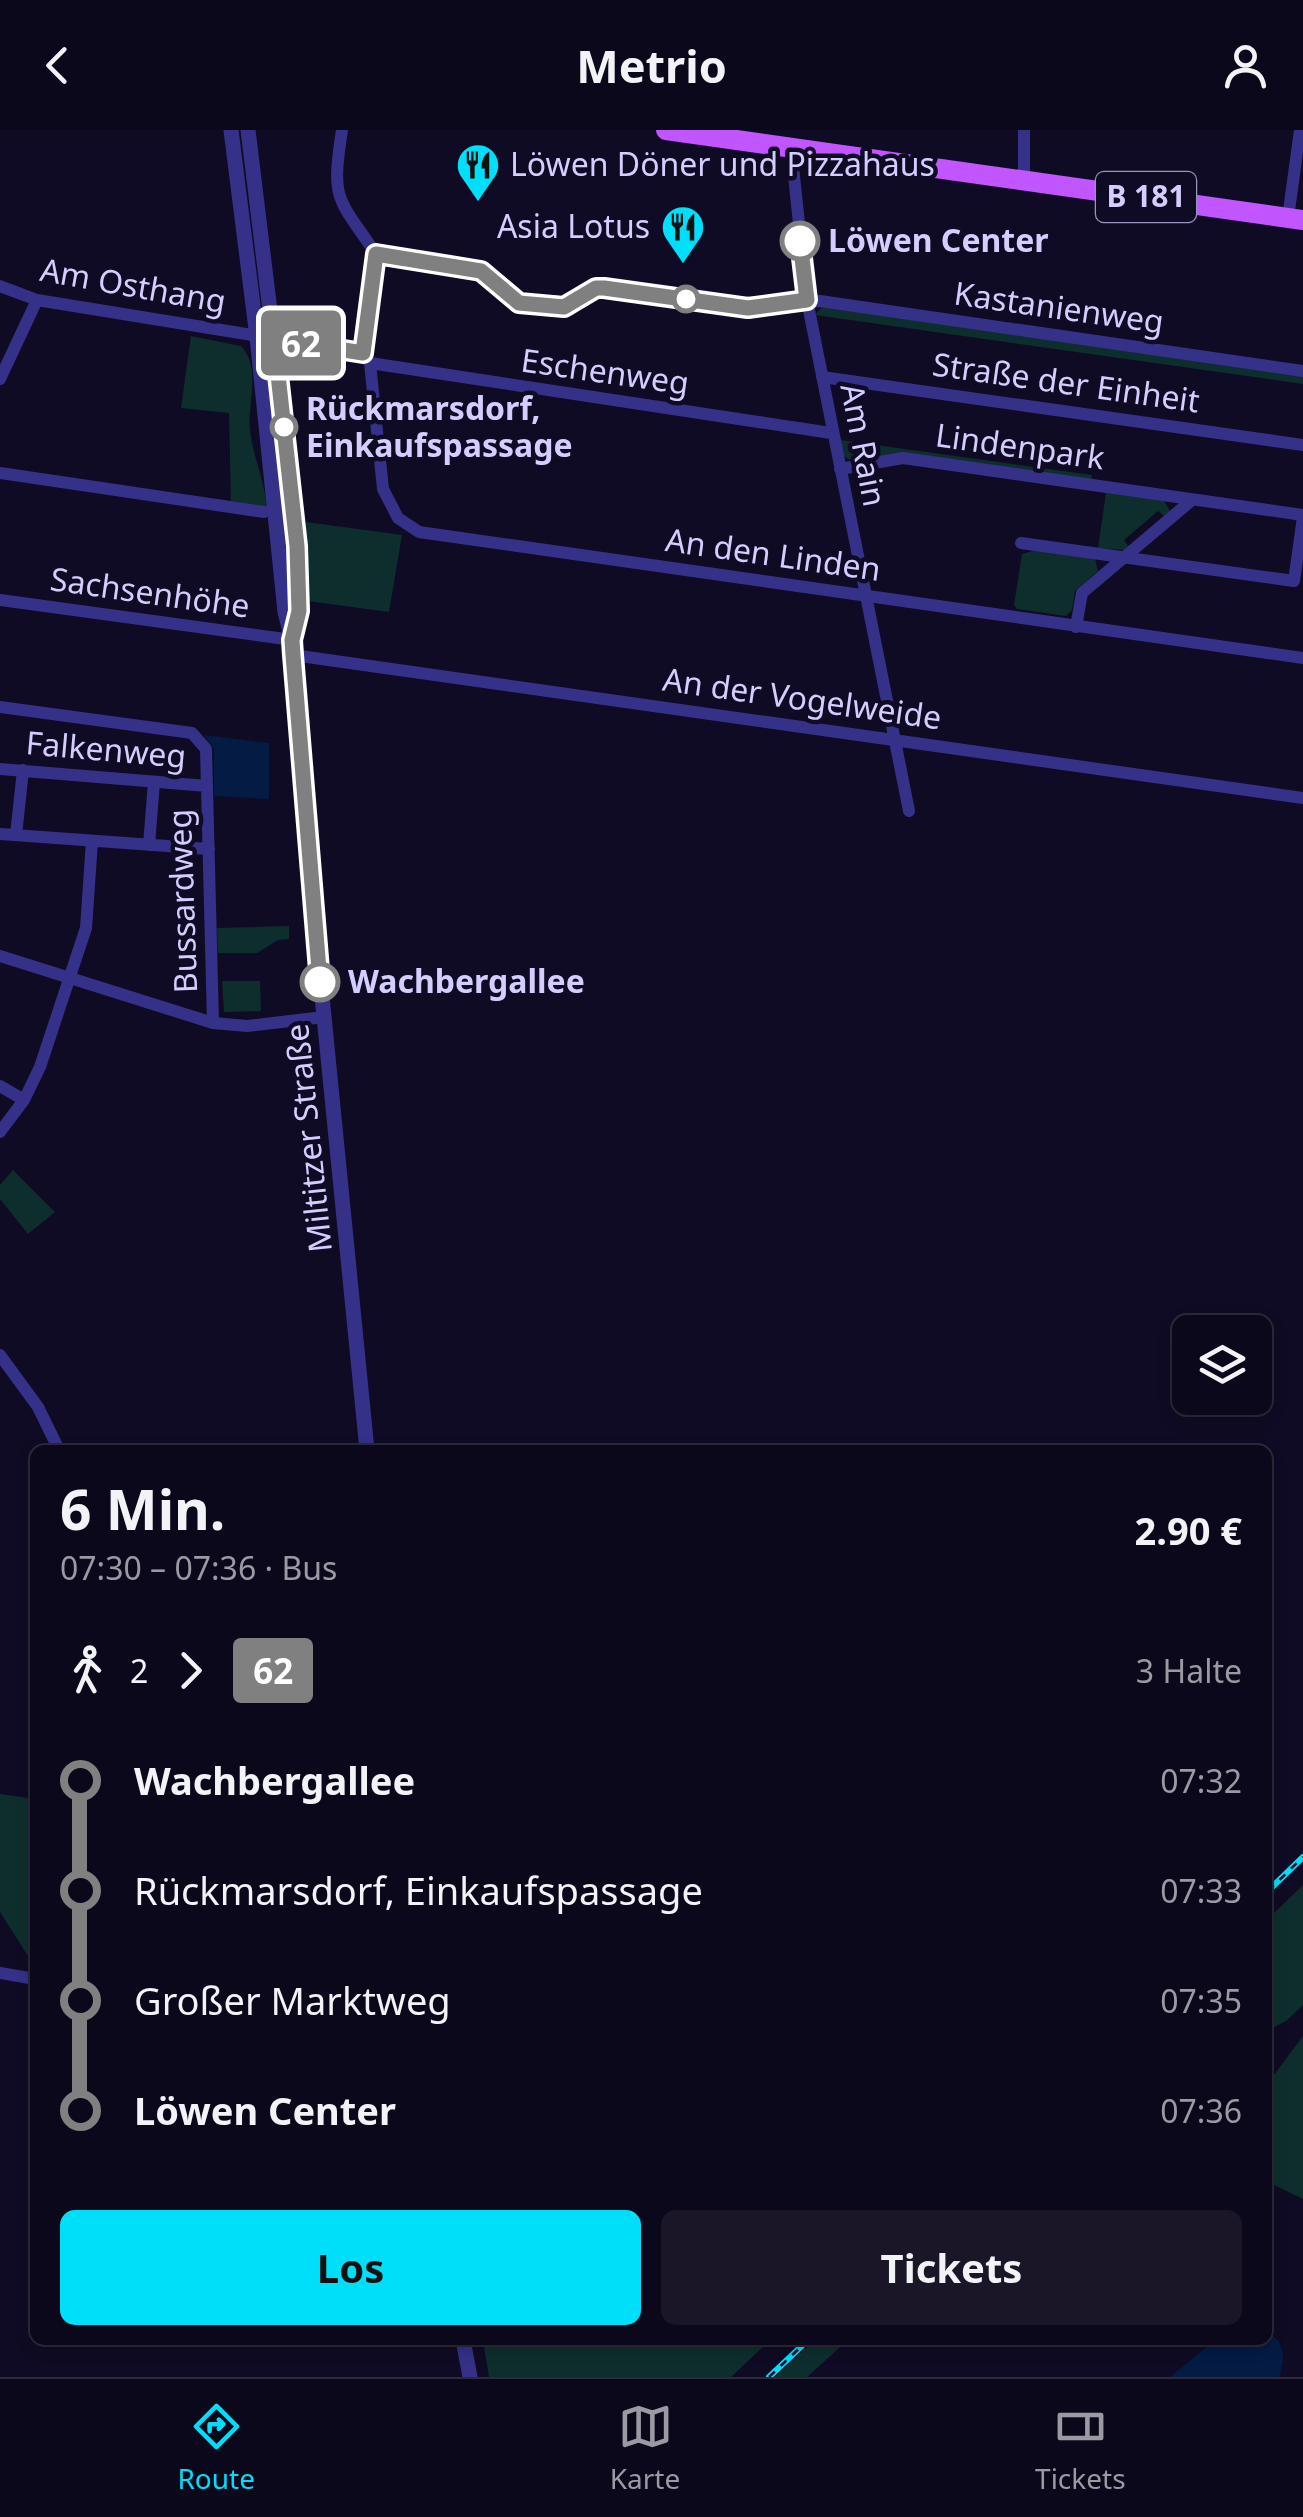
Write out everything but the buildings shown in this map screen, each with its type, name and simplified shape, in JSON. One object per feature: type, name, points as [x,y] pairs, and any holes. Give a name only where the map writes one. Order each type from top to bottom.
[{"type":"main road","name":"B 181","points":[[666,130],[1296,219]]},
{"type":"street","name":"Miltitzer Straße","points":[[231,130],[297,546],[299,611],[293,647],[324,1017],[367,1445]]},
{"type":"street","name":"Miltitzer Straße","points":[[248,130],[266,338]]},
{"type":"street","points":[[342,130],[336,189],[341,204],[376,254]]},
{"type":"street","points":[[1024,130],[1024,180]]},
{"type":"street","points":[[1296,219],[1300,130]]},
{"type":"street","name":"Am Rain","points":[[791,147],[807,300],[909,811]]},
{"type":"street","name":"Kastanienweg","points":[[376,254],[481,271],[513,301],[558,307],[570,305],[596,288],[748,308],[807,300],[1303,370]]},
{"type":"street","name":"An den Linden","points":[[376,254],[367,358],[383,489],[391,509],[411,529],[428,535],[1303,658]]},
{"type":"street","name":"Am Osthang","points":[[0,286],[37,300],[367,358]]},
{"type":"street","points":[[0,379],[37,300]]},
{"type":"street","name":"Eschenweg","points":[[367,358],[831,432]]},
{"type":"street","name":"Straße der Einheit","points":[[822,377],[1303,444]]},
{"type":"street","name":"Lindenpark","points":[[840,469],[903,458],[1303,516],[1294,581],[1021,544]]},
{"type":"street","points":[[0,473],[264,512]]},
{"type":"street","points":[[1076,627],[1082,592],[1192,500]]},
{"type":"street","name":"Sachsenhöhe","points":[[0,600],[293,647]]},
{"type":"street","name":"An der Vogelweide","points":[[293,647],[1303,798]]},
{"type":"street","name":"Bussardweg","points":[[0,706],[192,733],[206,749],[213,1023],[247,1026],[324,1017]]},
{"type":"street","name":"Falkenweg","points":[[0,768],[207,786]]},
{"type":"street","points":[[16,835],[22,770]]},
{"type":"street","points":[[149,845],[154,782]]},
{"type":"street","points":[[0,834],[208,849]]},
{"type":"street","points":[[0,1132],[24,1100],[40,1067],[86,928],[92,841]]},
{"type":"street","points":[[0,956],[213,1023]]},
{"type":"street","points":[[0,1086],[24,1100]]},
{"type":"street","points":[[0,1355],[38,1407],[57,1445]]},
{"type":"street","points":[[0,1972],[30,1978]]},
{"type":"street","points":[[463,2345],[470,2377]]},
{"type":"green space","points":[[822,307],[1303,375],[1303,384],[815,315]]},
{"type":"green space","points":[[191,336],[241,346],[247,355],[252,375],[250,430],[267,507],[231,501],[229,413],[181,408]]},
{"type":"green space","points":[[840,440],[1092,475],[1091,481],[900,455],[853,462],[844,456]]},
{"type":"green space","points":[[1106,493],[1164,501],[1170,511],[1164,516],[1158,511],[1124,540],[1128,546],[1125,550],[1098,548]]},
{"type":"green space","points":[[306,522],[402,535],[389,612],[308,601]]},
{"type":"green space","points":[[1040,549],[1095,559],[1098,571],[1075,591],[1072,610],[1066,616],[1017,609],[1014,605],[1022,554]]},
{"type":"green space","points":[[289,926],[289,939],[278,940],[257,953],[218,953],[217,928]]},
{"type":"green space","points":[[222,981],[260,981],[261,1011],[224,1012]]},
{"type":"green space","points":[[13,1170],[55,1212],[28,1234],[0,1199],[0,1185]]},
{"type":"green space","points":[[0,1794],[30,1798],[30,1959],[0,1912]]},
{"type":"green space","points":[[1303,1885],[1303,2005],[1272,2028],[1272,1915]]},
{"type":"green space","points":[[1303,2036],[1303,2199],[1272,2184],[1272,2078]]},
{"type":"green space","points":[[484,2345],[765,2345],[731,2377],[489,2377]]},
{"type":"green space","points":[[810,2345],[842,2345],[807,2377],[775,2377]]},
{"type":"water","points":[[204,735],[269,743],[269,799],[214,796],[214,749]]},
{"type":"water","points":[[1272,2336],[1282,2352],[1279,2377],[1170,2377],[1209,2345],[1272,2345]]},
{"type":"railway","points":[[1272,1887],[1303,1857]]},
{"type":"railway","points":[[769,2377],[803,2345]]},
{"type":"bus line","name":"62","points":[[320,982],[292,640],[299,611],[295,516],[274,339],[363,353],[376,254],[481,271],[519,303],[564,307],[596,288],[604,288],[748,308],[807,300],[800,241]]},
{"type":"place","name":"Löwen Döner und Pizzahaus","points":[[478,203]]},
{"type":"place","name":"Löwen Center","points":[[800,241]]},
{"type":"place","name":"Asia Lotus","points":[[683,265]]},
{"type":"place","name":"Rückmarsdorf, Einkaufspassage","points":[[284,427]]},
{"type":"place","name":"Wachbergallee","points":[[320,982]]}]
